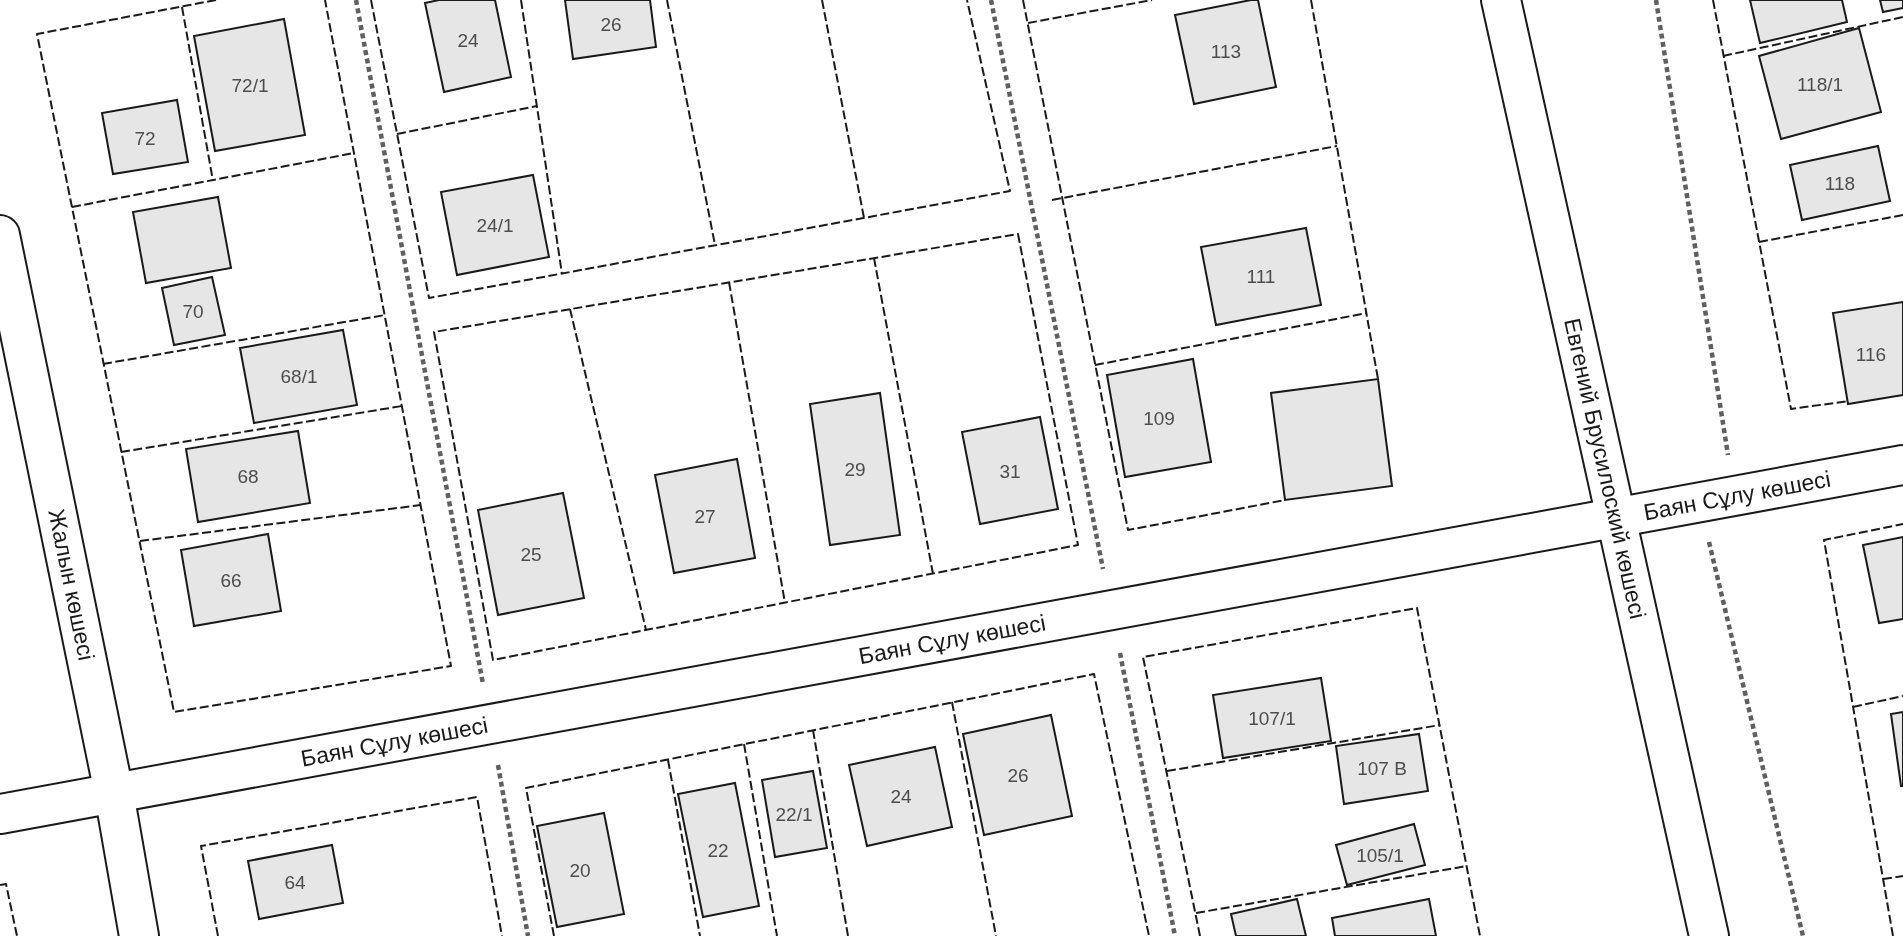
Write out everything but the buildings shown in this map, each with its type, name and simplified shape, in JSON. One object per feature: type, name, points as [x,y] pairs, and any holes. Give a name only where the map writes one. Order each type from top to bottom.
[{"type":"street","name":"Евгений Брусилоский көшесі","points":[[1501,0],[1709,936]]},
{"type":"street","name":"Жалын көшесі","points":[[0,235],[114,793],[139,936]]},
{"type":"street","name":"Баян Сұлу көшесі","points":[[0,814],[1903,465]]},
{"type":"path","points":[[356,0],[528,936]]},
{"type":"path","points":[[991,0],[1175,936]]},
{"type":"fence","points":[[216,0],[37,34],[174,712],[451,666],[325,0]]},
{"type":"fence","points":[[371,0],[429,298],[1010,191],[967,0]]},
{"type":"fence","points":[[521,0],[562,274]]},
{"type":"fence","points":[[667,0],[715,245]]},
{"type":"fence","points":[[822,0],[864,218]]},
{"type":"fence","points":[[1023,0],[1128,530],[1285,500]]},
{"type":"fence","points":[[1028,23],[1152,0]]},
{"type":"fence","points":[[1311,0],[1378,379]]},
{"type":"fence","points":[[1713,0],[1791,409],[1849,401]]},
{"type":"fence","points":[[182,7],[213,181]]},
{"type":"fence","points":[[1723,56],[1903,17]]},
{"type":"fence","points":[[397,134],[537,106]]},
{"type":"fence","points":[[1052,200],[1337,146]]},
{"type":"fence","points":[[72,207],[354,153]]},
{"type":"fence","points":[[1759,242],[1903,215]]},
{"type":"fence","points":[[1018,234],[1078,545],[493,660],[434,332],[1018,234]]},
{"type":"fence","points":[[874,258],[933,574]]},
{"type":"fence","points":[[729,282],[785,603]]},
{"type":"fence","points":[[570,309],[646,630]]},
{"type":"fence","points":[[1095,365],[1367,313]]},
{"type":"fence","points":[[103,364],[385,315]]},
{"type":"fence","points":[[121,452],[402,406]]},
{"type":"fence","points":[[140,541],[421,505]]},
{"type":"fence","points":[[1893,936],[1824,540],[1903,524]]},
{"type":"fence","points":[[1200,936],[1143,657],[1417,608],[1480,936]]},
{"type":"fence","points":[[554,936],[526,788],[1094,674],[1149,936]]},
{"type":"fence","points":[[1853,707],[1903,696]]},
{"type":"fence","points":[[952,702],[996,936]]},
{"type":"fence","points":[[1167,771],[1440,725]]},
{"type":"fence","points":[[813,730],[848,936]]},
{"type":"fence","points":[[744,744],[777,936]]},
{"type":"fence","points":[[668,760],[700,936]]},
{"type":"fence","points":[[218,936],[201,846],[477,797],[502,936]]},
{"type":"fence","points":[[1196,913],[1467,866]]},
{"type":"fence","points":[[1883,879],[1903,876]]},
{"type":"fence","points":[[0,885],[6,884],[17,936]]}]
